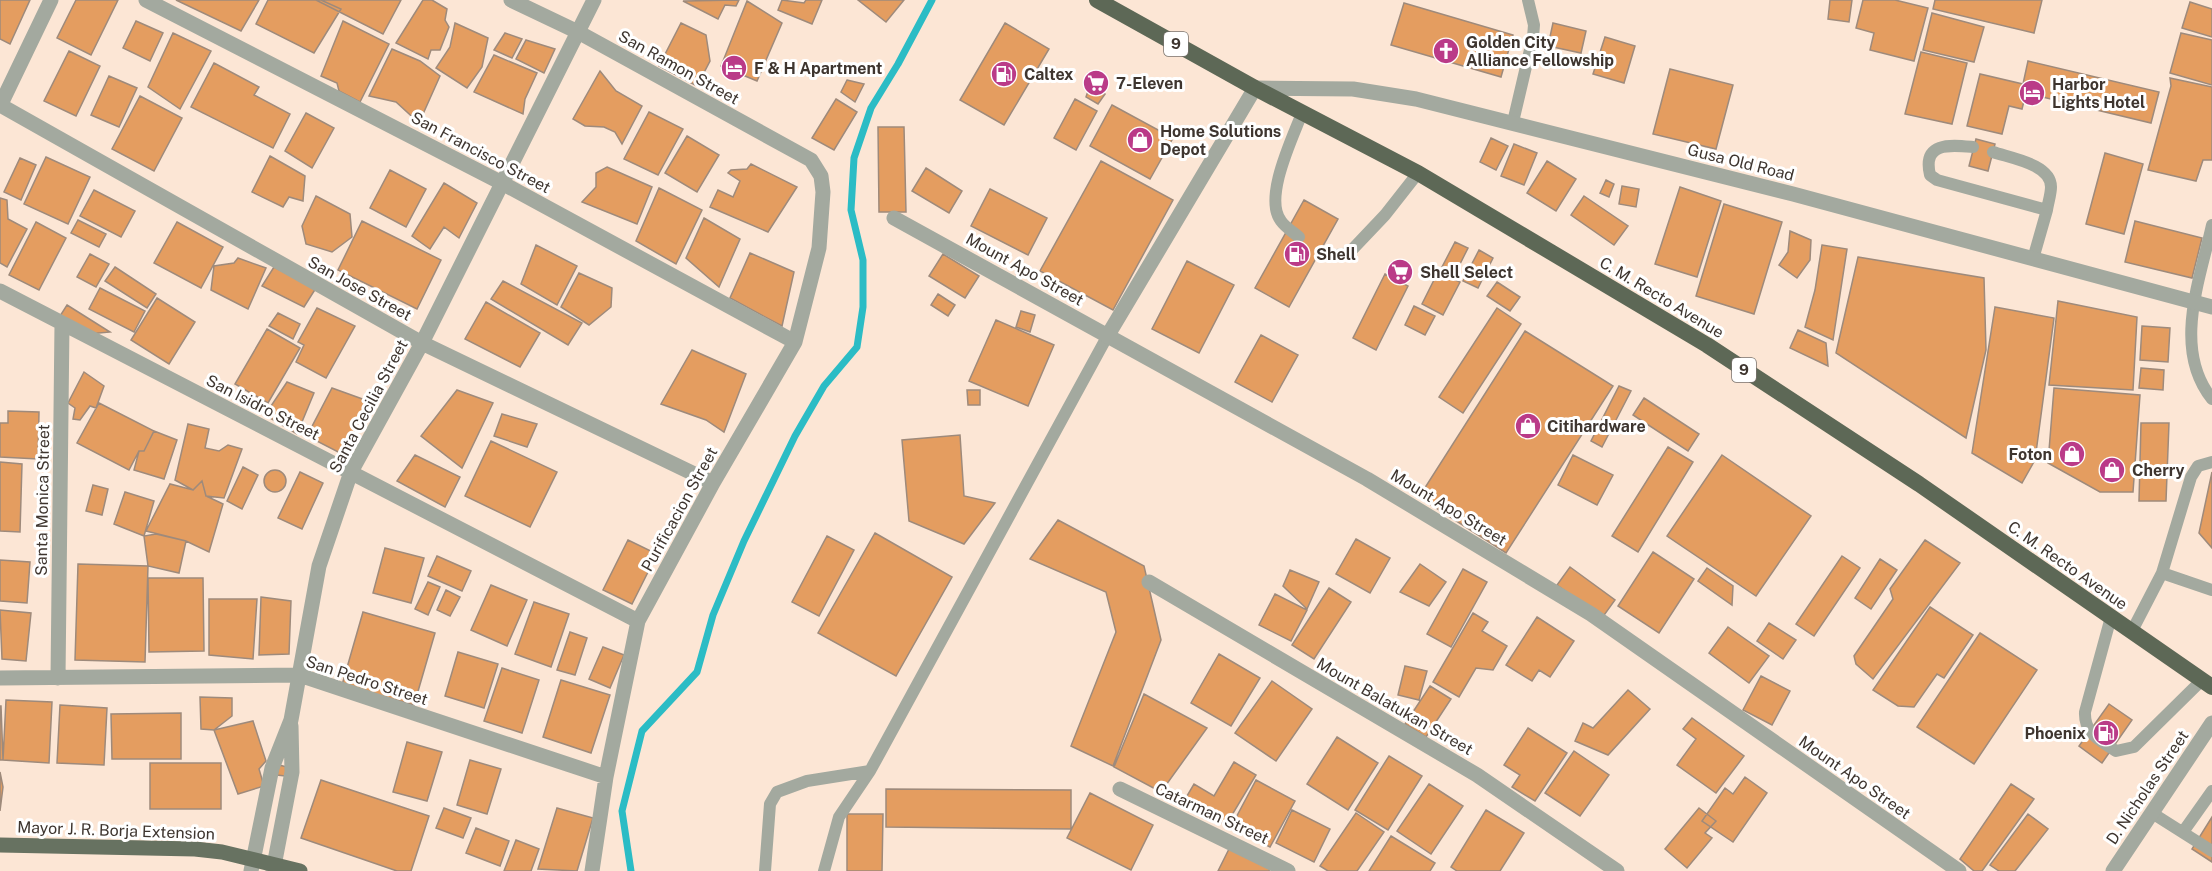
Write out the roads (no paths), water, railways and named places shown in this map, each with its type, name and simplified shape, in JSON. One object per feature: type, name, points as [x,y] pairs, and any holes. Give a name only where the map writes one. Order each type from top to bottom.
[{"type":"highway","name":"C. M. Recto Avenue","points":[[1097,0],[1255,88],[1418,173],[1707,345],[1919,484],[2207,684]]},
{"type":"main road","name":"Mayor J. R. Borja Extension","points":[[0,845],[195,849],[253,865],[300,871]]},
{"type":"street","points":[[0,106],[51,0]]},
{"type":"street","name":"San Francisco Street","points":[[147,0],[500,182],[795,342]]},
{"type":"street","name":"San Ramon Street","points":[[511,0],[578,32],[794,150],[811,160],[821,176]]},
{"type":"street","name":"Santa Cecilia Street","points":[[274,867],[292,772],[291,720],[319,566],[351,472],[422,343],[500,182],[594,0]]},
{"type":"street","points":[[1108,335],[1255,88]]},
{"type":"street","name":"Gusa Old Road","points":[[1255,88],[1353,89],[1416,99],[1513,122],[2212,307]]},
{"type":"street","name":"San Jose Street","points":[[0,106],[422,343],[713,483]]},
{"type":"street","name":"Purificacion Street","points":[[592,871],[606,777],[638,621],[713,483],[795,342],[819,248],[823,192],[821,176]]},
{"type":"street","name":"Mount Apo Street","points":[[894,218],[1367,478],[1590,614],[1959,871]]},
{"type":"street","name":"San Isidro Street","points":[[0,291],[638,621]]},
{"type":"street","name":"Santa Monica Street","points":[[58,678],[62,323]]},
{"type":"street","name":"Mount Balatukan Street","points":[[1149,582],[1477,774],[1617,871]]},
{"type":"street","name":"San Pedro Street","points":[[0,678],[299,675],[606,777]]},
{"type":"street","name":"Santa Cecilia Street","points":[[253,865],[272,768],[291,720]]},
{"type":"street","name":"D. Nicholas Street","points":[[2113,871],[2212,723]]},
{"type":"street","name":"Catarman Street","points":[[1120,789],[1288,871]]},
{"type":"lane","points":[[1513,122],[1533,37],[1534,25],[1528,0]]},
{"type":"lane","points":[[1299,237],[1280,221],[1276,206],[1280,170],[1302,113]]},
{"type":"lane","points":[[1973,147],[1949,145],[1938,148],[1932,154],[1930,175],[1937,180],[2047,210]]},
{"type":"lane","points":[[1993,152],[2040,169],[2048,176],[2051,186],[2047,210],[2033,259]]},
{"type":"lane","points":[[1332,256],[1349,253],[1385,215],[1418,173]]},
{"type":"lane","points":[[2212,225],[2193,302],[2195,368],[2212,399]]},
{"type":"lane","points":[[824,871],[839,817],[870,771],[1108,335]]},
{"type":"lane","points":[[2132,631],[2162,573],[2191,477],[2198,466],[2212,462]]},
{"type":"lane","points":[[2162,573],[2212,590]]},
{"type":"lane","points":[[2111,617],[2085,712],[2085,724],[2091,734],[2116,751],[2134,747],[2207,684]]},
{"type":"lane","points":[[765,871],[770,804],[777,792],[807,781],[870,771]]},
{"type":"lane","points":[[2183,832],[2212,791]]},
{"type":"lane","points":[[2152,813],[2212,851]]},
{"type":"waterway","points":[[631,871],[622,811],[642,731],[697,672],[713,615],[744,541],[795,436],[824,386],[857,347],[863,307],[863,260],[851,210],[854,158],[871,108],[898,64],[932,0]]},
{"type":"place","name":"Golden City Alliance Fellowship","points":[[1446,51]]},
{"type":"place","name":"F & H Apartment","points":[[734,68]]},
{"type":"place","name":"Caltex","points":[[1004,74]]},
{"type":"place","name":"7-Eleven","points":[[1096,83]]},
{"type":"place","name":"Harbor Lights Hotel","points":[[2032,93]]},
{"type":"place","name":"Home Solutions Depot","points":[[1140,140]]},
{"type":"place","name":"Shell","points":[[1297,254]]},
{"type":"place","name":"Shell Select","points":[[1400,272]]},
{"type":"place","name":"Citihardware","points":[[1528,426]]},
{"type":"place","name":"Foton","points":[[2072,454]]},
{"type":"place","name":"Cherry","points":[[2112,470]]},
{"type":"place","name":"Phoenix","points":[[2106,733]]}]
